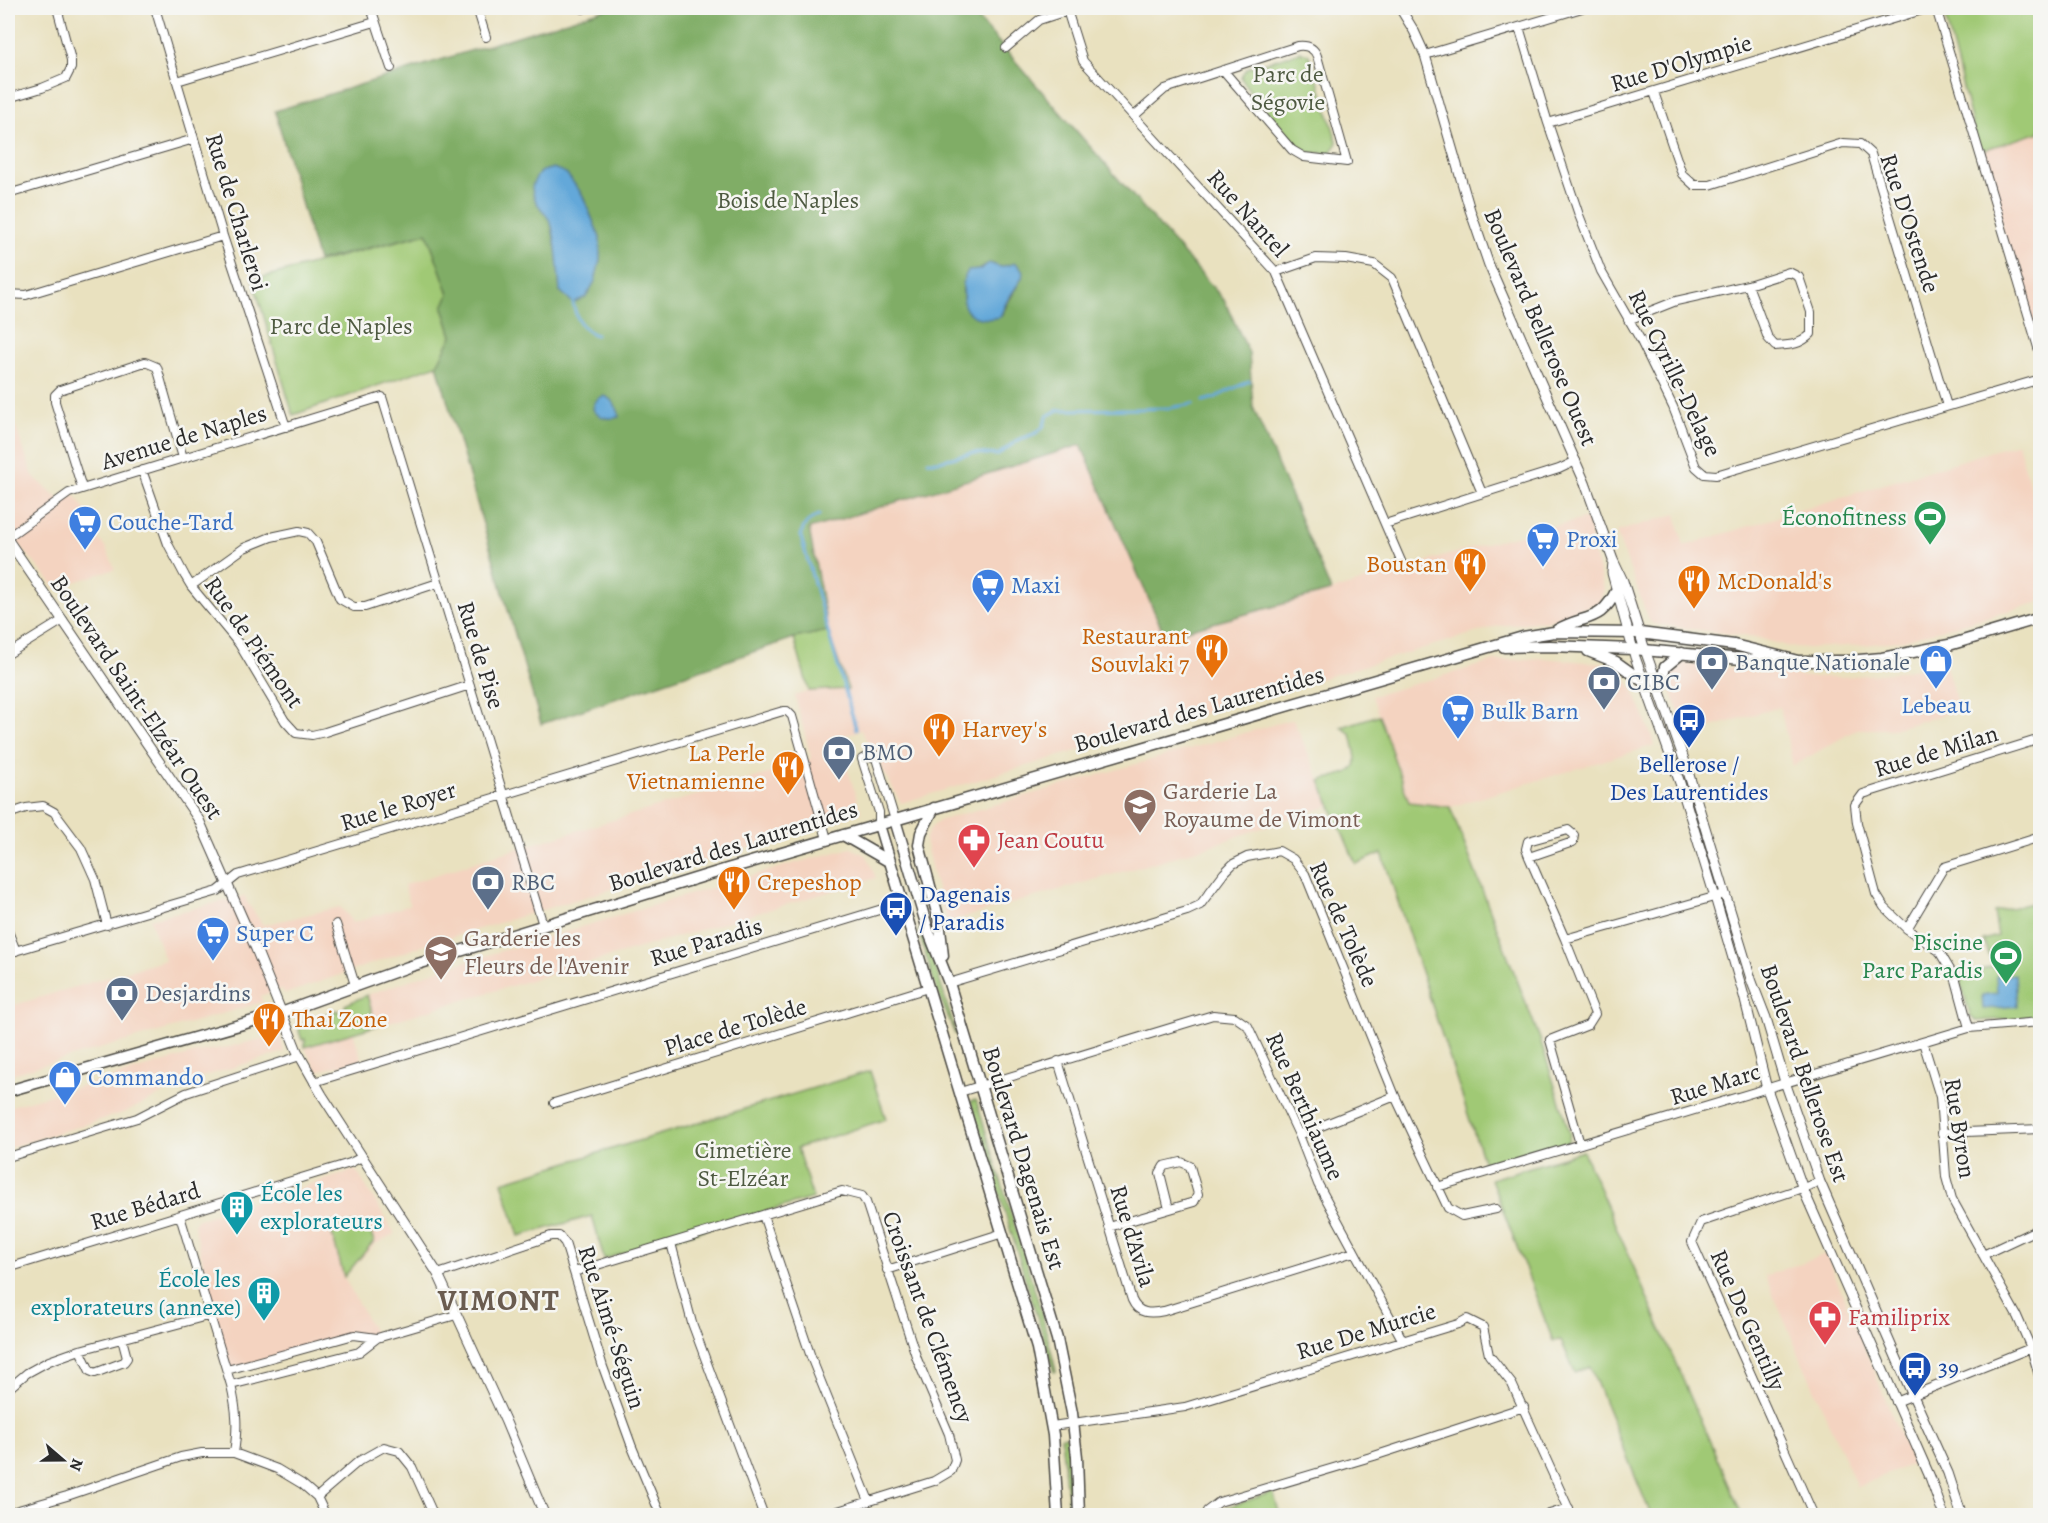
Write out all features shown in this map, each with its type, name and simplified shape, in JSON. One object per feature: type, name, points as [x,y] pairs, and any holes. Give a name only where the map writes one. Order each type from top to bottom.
[{"type":"main road","points":[[1554,632],[1569,624],[1594,617],[1603,611],[1617,589]]},
{"type":"main road","name":"Boulevard des Laurentides","points":[[1474,651],[1516,646],[1576,647],[1633,649],[1732,659],[1848,661],[1890,657],[1949,645],[2040,618]]},
{"type":"main road","name":"Boulevard des Laurentides","points":[[8,1091],[281,1012],[438,957],[827,839],[1523,637],[1554,632],[1640,633],[1734,645],[1798,661]]},
{"type":"main road","points":[[1576,647],[1616,662],[1644,682]]},
{"type":"main road","points":[[1660,689],[1665,667],[1682,653]]},
{"type":"main road","points":[[934,808],[921,833],[919,845],[939,920],[945,971]]},
{"type":"main road","name":"Boulevard Dagenais Est","points":[[894,820],[928,930],[949,983],[1054,1326],[1073,1423],[1079,1515]]},
{"type":"main road","name":"Boulevard Dagenais Est","points":[[879,825],[1037,1348],[1052,1426],[1058,1515]]},
{"type":"main road","points":[[843,835],[890,862]]},
{"type":"street","points":[[8,98],[66,78],[71,68],[71,60],[57,8]]},
{"type":"street","name":"Rue de Charleroi","points":[[155,8],[223,236],[286,427]]},
{"type":"street","points":[[371,8],[391,68]]},
{"type":"street","points":[[477,8],[486,37]]},
{"type":"street","points":[[1006,48],[1035,22],[1076,8]]},
{"type":"street","name":"Boulevard Bellerose Ouest","points":[[1400,8],[1425,55],[1470,210],[1489,266],[1576,461],[1623,581],[1640,633]]},
{"type":"street","points":[[1425,55],[1582,8]]},
{"type":"street","name":"Rue D'Olympie","points":[[1548,123],[1929,8]]},
{"type":"street","points":[[1936,8],[2040,354]]},
{"type":"street","name":"Rue Nantel","points":[[1067,10],[1083,61],[1276,272],[1404,568]]},
{"type":"street","points":[[177,81],[375,22]]},
{"type":"street","name":"Rue Cyrille-Delage","points":[[1519,27],[1548,123],[1597,260],[1640,339],[1673,407],[1696,467],[1701,473],[1716,475],[2040,379]]},
{"type":"street","points":[[1134,116],[1165,89],[1223,70],[1301,46],[1313,50],[1320,63],[1347,162],[1304,157],[1292,150],[1223,70]]},
{"type":"street","name":"Rue D'Ostende","points":[[1654,92],[1682,174],[1694,184],[1710,185],[1843,143],[1860,144],[1871,154],[1947,406]]},
{"type":"street","points":[[8,194],[194,139]]},
{"type":"street","points":[[8,294],[26,295],[223,236]]},
{"type":"street","points":[[1276,272],[1316,258],[1346,259],[1374,264],[1392,278],[1482,493]]},
{"type":"street","points":[[1628,320],[1676,301],[1748,285],[1789,272],[1799,277],[1811,312],[1811,334],[1804,342],[1775,346],[1768,338],[1748,285]]},
{"type":"street","points":[[82,488],[55,402],[55,395],[60,390],[145,362],[157,367],[183,458]]},
{"type":"street","name":"Avenue de Naples","points":[[8,538],[59,499],[82,488],[382,397]]},
{"type":"street","name":"Rue de Pise","points":[[382,397],[543,925]]},
{"type":"street","points":[[1385,524],[1576,461]]},
{"type":"street","name":"Rue de Piémont","points":[[142,470],[168,544],[191,586],[239,644],[285,721],[296,733],[312,735],[325,732],[470,685]]},
{"type":"street","points":[[191,586],[244,548],[271,537],[299,531],[308,533],[316,542],[340,599],[354,607],[365,607],[438,583]]},
{"type":"street","name":"Boulevard Saint-Elzéar Ouest","points":[[8,538],[193,809],[228,884],[300,1056],[314,1082],[438,1274],[505,1420],[545,1515]]},
{"type":"street","name":"Boulevard Bellerose Ouest","points":[[1613,560],[1612,573],[1628,632]]},
{"type":"street","points":[[8,654],[63,620]]},
{"type":"street","name":"Boulevard Bellerose Est","points":[[1628,632],[1680,783],[1715,897],[1744,996],[1767,1089],[1803,1189],[1930,1477],[1944,1515]]},
{"type":"street","name":"Boulevard Bellerose Est","points":[[1640,633],[1689,774],[1752,982],[1820,1182],[1948,1473],[1962,1515]]},
{"type":"street","name":"Rue le Royer","points":[[8,931],[12,952],[107,925],[218,891],[238,875],[774,712],[788,711],[792,719],[827,839]]},
{"type":"street","name":"Rue de Milan","points":[[1969,1028],[1956,980],[1939,951],[1906,929],[1884,907],[1876,894],[1857,823],[1855,805],[1863,794],[2040,739]]},
{"type":"street","points":[[879,825],[879,812],[862,759],[875,755],[894,820]]},
{"type":"street","points":[[8,814],[26,808],[44,806],[54,812],[81,848],[95,879],[107,925]]},
{"type":"street","points":[[1529,857],[1573,842],[1574,835],[1568,830],[1528,842],[1526,849],[1529,857],[1565,939],[1595,1014],[1588,1025],[1550,1040],[1580,1144]]},
{"type":"street","points":[[1906,929],[1944,867],[2040,837]]},
{"type":"street","name":"Rue de Tolède","points":[[949,983],[1187,911],[1200,905],[1233,864],[1249,857],[1279,851],[1293,859],[1305,874],[1395,1096],[1448,1208],[1462,1216],[1496,1209]]},
{"type":"street","points":[[1565,939],[1725,894]]},
{"type":"street","name":"Rue Paradis","points":[[314,1082],[902,903]]},
{"type":"street","points":[[336,924],[355,985]]},
{"type":"street","name":"Place de Tolède","points":[[554,1103],[928,988]]},
{"type":"street","name":"Rue Berthiaume","points":[[960,1092],[1213,1015],[1235,1017],[1248,1026],[1299,1135],[1318,1184],[1403,1341]]},
{"type":"street","name":"Rue Marc","points":[[1437,1187],[1969,1028],[2040,1023]]},
{"type":"street","name":"Rue Byron","points":[[1923,1042],[1940,1097],[1946,1177],[1952,1199],[2018,1316],[2040,1379]]},
{"type":"street","points":[[8,1157],[137,1118],[186,1093],[300,1056]]},
{"type":"street","name":"Rue d'Avila","points":[[1058,1061],[1132,1300],[1139,1310],[1147,1313],[1164,1311],[1354,1252]]},
{"type":"street","points":[[1299,1135],[1395,1096]]},
{"type":"street","points":[[1942,1133],[2040,1129]]},
{"type":"street","name":"Rue Bédard","points":[[8,1268],[350,1163],[362,1157]]},
{"type":"street","points":[[1109,1227],[1194,1202],[1198,1194],[1190,1166],[1181,1162],[1164,1166],[1160,1173],[1169,1209]]},
{"type":"street","name":"Rue De Gentilly","points":[[1814,1515],[1692,1242],[1701,1222],[1820,1182]]},
{"type":"street","name":"Croissant de Clémency","points":[[574,1272],[842,1191],[862,1196],[866,1202],[917,1359],[950,1434],[955,1460],[951,1471],[934,1481],[822,1515]]},
{"type":"street","points":[[763,1215],[811,1357],[869,1501]]},
{"type":"street","points":[[180,1216],[228,1370],[237,1413],[234,1453]]},
{"type":"street","points":[[1983,1255],[2034,1231],[2040,1231]]},
{"type":"street","points":[[887,1269],[1003,1233]]},
{"type":"street","name":"Rue Aimé-Séguin","points":[[438,1274],[551,1236],[559,1236],[565,1243],[603,1367],[632,1447],[661,1515]]},
{"type":"street","points":[[671,1243],[692,1323],[764,1515]]},
{"type":"street","points":[[8,1389],[27,1372],[49,1361],[80,1350],[211,1315]]},
{"type":"street","points":[[231,1385],[359,1352],[377,1338],[456,1315]]},
{"type":"street","name":"Rue De Murcie","points":[[1052,1426],[1185,1407],[1458,1324],[1467,1319],[1483,1327],[1489,1355],[1512,1384],[1571,1512]]},
{"type":"street","points":[[228,1370],[354,1335],[377,1338]]},
{"type":"street","points":[[80,1350],[90,1371],[95,1373],[124,1362],[127,1358],[122,1339]]},
{"type":"street","points":[[1896,1402],[2031,1348]]},
{"type":"street","points":[[1205,1515],[1220,1502],[1374,1456],[1524,1407]]},
{"type":"street","points":[[317,1497],[358,1461],[384,1448],[399,1451],[412,1467],[434,1515]]},
{"type":"street","points":[[8,1513],[67,1496],[181,1457],[202,1453],[234,1453],[277,1469],[302,1484],[317,1497],[326,1515]]},
{"type":"street","points":[[1543,1515],[1571,1512]]},
{"type":"shaded area","points":[[2040,132],[2040,354],[1979,151]]},
{"type":"shaded area","points":[[8,405],[33,476],[59,499],[74,494],[94,522],[89,527],[106,548],[115,569],[56,588],[15,540],[8,528]]},
{"type":"shaded area","points":[[2018,443],[2040,522],[2040,602],[1904,640],[1808,648],[1786,646],[1755,637],[1653,624],[1649,620],[1616,532],[1676,514],[1684,546]]},
{"type":"shaded area","points":[[1082,445],[1166,636],[1331,591],[1491,542],[1588,518],[1593,551],[1604,589],[1600,603],[1555,620],[1498,626],[901,803],[861,730],[838,738],[861,812],[812,829],[422,946],[285,994],[282,989],[260,996],[263,1002],[8,1075],[8,1007],[165,960],[150,919],[245,896],[263,925],[340,907],[352,923],[410,905],[404,885],[798,765],[811,758],[795,696],[809,691],[848,688],[828,631],[809,529]]},
{"type":"shaded area","points":[[1543,658],[1606,664],[1620,673],[1633,689],[1655,745],[1450,807],[1409,803],[1372,696],[1495,661]]},
{"type":"shaded area","points":[[1683,663],[1809,677],[1841,677],[1890,673],[1945,663],[1959,710],[1893,729],[1857,729],[1793,766],[1780,707],[1687,734],[1669,685],[1673,668]]},
{"type":"shaded area","points":[[1293,719],[1331,806],[1201,849],[948,922],[934,879],[925,840],[930,829],[938,821]]},
{"type":"shaded area","points":[[851,848],[867,856],[876,878],[376,1026],[367,995],[444,968]]},
{"type":"shaded area","points":[[353,1032],[362,1060],[317,1071],[305,1048]]},
{"type":"shaded area","points":[[277,1035],[281,1039],[284,1052],[189,1081],[126,1112],[8,1148],[8,1107],[203,1051]]},
{"type":"shaded area","points":[[356,1170],[395,1234],[375,1244],[344,1277],[377,1338],[354,1335],[227,1370],[194,1224],[196,1220]]},
{"type":"shaded area","points":[[1826,1254],[1912,1464],[1857,1487],[1765,1276]]},
{"type":"green space","name":"Bois de Naples","points":[[609,8],[969,8],[1224,300],[1249,353],[1253,407],[1331,591],[1165,636],[1081,445],[809,529],[828,631],[794,638],[541,724],[437,365],[452,336],[443,307],[449,294],[427,233],[318,261],[275,111]],"holes":[[[582,194],[600,238],[560,291],[558,259],[551,222]],[[1016,263],[1022,271],[1021,277],[1003,314],[971,313],[963,298],[964,282],[968,272],[979,270],[985,265],[992,264],[1000,267]]]},
{"type":"green space","points":[[1943,8],[2040,8],[2040,132],[1979,151]]},
{"type":"green space","name":"Parc de Ségovie","points":[[1300,52],[1308,54],[1312,61],[1337,141],[1330,153],[1311,153],[1302,149],[1251,93],[1241,78],[1248,68]]},
{"type":"green space","name":"Parc de Naples","points":[[427,233],[449,294],[443,308],[452,336],[437,365],[293,415],[253,280]]},
{"type":"green space","points":[[828,631],[848,689],[809,691],[794,638]]},
{"type":"green space","points":[[1379,715],[1409,802],[1450,807],[1540,1039],[1570,1134],[1568,1142],[1485,1166],[1382,853],[1356,864],[1320,781],[1349,772],[1356,764],[1351,734],[1341,727]]},
{"type":"green space","points":[[2040,901],[2040,1017],[1976,1021],[1971,1017],[1959,978],[1994,966],[1983,940],[1998,936],[1994,912]]},
{"type":"green space","points":[[918,930],[920,930],[936,969],[956,1034],[936,988]]},
{"type":"green space","points":[[367,995],[376,1026],[305,1047],[305,1039],[302,1040],[299,1031],[301,1024],[336,1010],[337,1012],[346,1008],[345,1005]]},
{"type":"green space","name":"Cimetière St-Elzéar","points":[[870,1071],[886,1119],[797,1148],[813,1198],[604,1259],[592,1216],[519,1236],[502,1182]]},
{"type":"green space","points":[[976,1100],[1041,1311],[1056,1371],[1054,1372],[971,1101]]},
{"type":"green space","points":[[1583,1151],[1742,1515],[1651,1515],[1590,1367],[1575,1373],[1561,1340],[1553,1341],[1491,1179]]},
{"type":"green space","points":[[329,1223],[367,1225],[374,1241],[344,1277]]},
{"type":"green space","points":[[1067,1436],[1071,1515],[1069,1515],[1061,1437]]},
{"type":"green space","points":[[1273,1492],[1280,1515],[1213,1515],[1219,1510]]},
{"type":"water","points":[[553,168],[566,173],[582,194],[600,238],[600,260],[595,281],[586,297],[573,303],[560,291],[552,227],[537,202],[532,188],[540,172]]},
{"type":"water","points":[[989,263],[1000,267],[1016,263],[1023,271],[1022,278],[1000,317],[988,319],[976,317],[967,311],[963,299],[963,282],[968,271],[979,270]]},
{"type":"water","points":[[605,396],[615,405],[619,417],[604,418],[593,409],[597,400]]},
{"type":"water","name":"Piscine Parc Paradis","points":[[2015,974],[2017,1006],[1983,1009],[1982,995],[1997,993],[1996,976]]},
{"type":"waterway","points":[[573,303],[580,322],[586,330],[596,335]]},
{"type":"waterway","points":[[1203,401],[1249,381]]},
{"type":"waterway","points":[[928,461],[939,461],[973,453],[998,455],[1016,441],[1036,433],[1043,427],[1047,416],[1058,410],[1169,408],[1193,404]]},
{"type":"waterway","points":[[819,515],[806,523],[801,537],[856,729]]},
{"type":"place","name":"Éconofitness","points":[[1930,546]]},
{"type":"place","name":"Couche-Tard","points":[[85,551]]},
{"type":"place","name":"Proxi","points":[[1543,568]]},
{"type":"place","name":"Boustan","points":[[1470,593]]},
{"type":"place","name":"McDonald's","points":[[1694,610]]},
{"type":"place","name":"Maxi","points":[[988,614]]},
{"type":"place","name":"Restaurant Souvlaki 7","points":[[1212,679]]},
{"type":"place","name":"Lebeau","points":[[1936,690]]},
{"type":"place","name":"Banque Nationale","points":[[1712,691]]},
{"type":"place","name":"CIBC","points":[[1604,711]]},
{"type":"place","name":"Bulk Barn","points":[[1458,740]]},
{"type":"place","name":"Bellerose / Des Laurentides","points":[[1689,749]]},
{"type":"place","name":"Harvey's","points":[[939,758]]},
{"type":"place","name":"BMO","points":[[839,781]]},
{"type":"place","name":"La Perle Vietnamienne","points":[[788,796]]},
{"type":"place","name":"Garderie La Royaume de Vimont","points":[[1140,834]]},
{"type":"place","name":"Jean Coutu","points":[[974,869]]},
{"type":"place","name":"RBC","points":[[488,911]]},
{"type":"place","name":"Crepeshop","points":[[734,911]]},
{"type":"place","name":"Dagenais / Paradis","points":[[896,937]]},
{"type":"place","name":"Super C","points":[[213,962]]},
{"type":"place","name":"Garderie les Fleurs de l'Avenir","points":[[441,981]]},
{"type":"place","name":"Piscine Parc Paradis","points":[[2006,985]]},
{"type":"place","name":"Desjardins","points":[[122,1022]]},
{"type":"place","name":"Thai Zone","points":[[269,1048]]},
{"type":"place","name":"Commando","points":[[65,1106]]},
{"type":"place","name":"École les explorateurs","points":[[237,1236]]},
{"type":"place","name":"École les explorateurs (annexe)","points":[[264,1322]]},
{"type":"place","name":"Familiprix","points":[[1825,1346]]},
{"type":"place","name":"39","points":[[1915,1397]]},
{"type":"district","name":"VIMONT","points":[[499,1300]]}]
